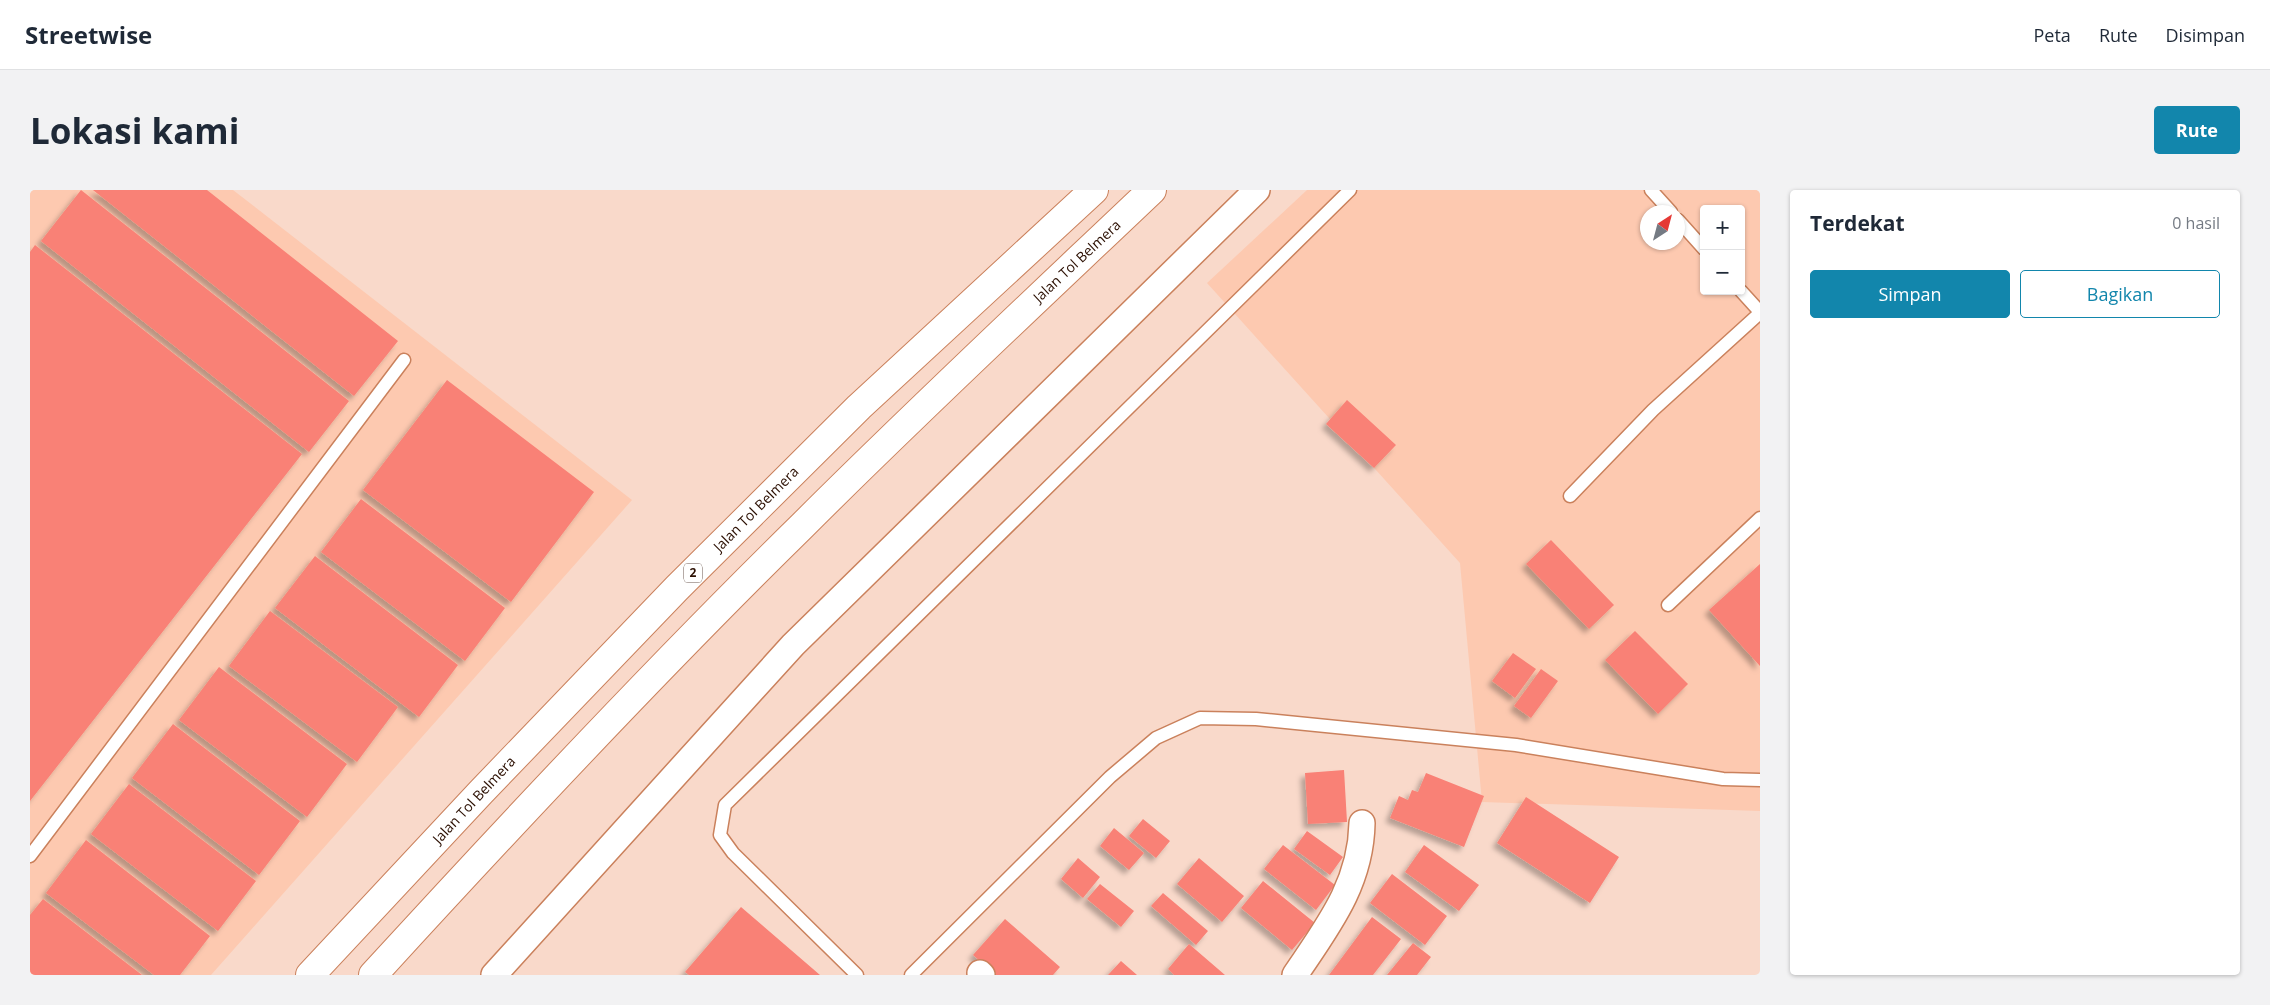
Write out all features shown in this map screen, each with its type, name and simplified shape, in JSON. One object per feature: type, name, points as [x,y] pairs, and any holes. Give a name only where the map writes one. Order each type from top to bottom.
[{"type":"highway","name":"Jalan Tol Belmera","points":[[310,975],[480,792],[677,588],[859,407],[1094,190]]},
{"type":"highway","name":"Jalan Tol Belmera","points":[[373,975],[652,676],[940,390],[1152,190]]},
{"type":"street","points":[[494,975],[793,645],[1257,190]]},
{"type":"street","points":[[1295,975],[1347,893],[1362,846],[1362,823]]},
{"type":"lane","points":[[858,975],[733,853],[720,834],[725,805],[1350,190]]},
{"type":"lane","points":[[1651,190],[1665,205]]},
{"type":"lane","points":[[1685,228],[1700,245]]},
{"type":"lane","points":[[1570,496],[1653,410],[1760,313],[1744,295]]},
{"type":"lane","points":[[30,856],[404,360]]},
{"type":"lane","points":[[1668,605],[1760,518]]},
{"type":"lane","points":[[911,975],[1110,778],[1156,738],[1200,718],[1256,718],[1516,746],[1723,779],[1760,780]]},
{"type":"shaded area","points":[[30,190],[233,190],[632,500],[211,975],[30,975]]},
{"type":"shaded area","points":[[1307,190],[1760,190],[1760,811],[1482,802],[1460,563],[1207,283]]},
{"type":"building","points":[[81,190],[349,401],[309,452],[41,241]]},
{"type":"building","points":[[93,190],[207,190],[398,341],[354,396]]},
{"type":"building","points":[[35,245],[302,454],[30,801],[30,252]]},
{"type":"building","points":[[447,380],[594,492],[511,602],[363,490]]},
{"type":"building","points":[[1347,400],[1396,445],[1374,468],[1326,424]]},
{"type":"building","points":[[361,499],[505,608],[465,661],[321,552]]},
{"type":"building","points":[[1551,540],[1614,605],[1589,629],[1526,564]]},
{"type":"building","points":[[315,556],[458,665],[419,717],[275,608]]},
{"type":"building","points":[[1760,564],[1760,666],[1709,610]]},
{"type":"building","points":[[270,611],[398,707],[357,762],[229,666]]},
{"type":"building","points":[[1635,631],[1688,684],[1658,714],[1605,660]]},
{"type":"building","points":[[1513,653],[1536,669],[1515,698],[1492,681]]},
{"type":"building","points":[[219,667],[347,764],[307,817],[179,720]]},
{"type":"building","points":[[1541,669],[1558,681],[1531,718],[1514,706]]},
{"type":"building","points":[[173,724],[300,821],[259,875],[132,778]]},
{"type":"building","points":[[1344,770],[1347,822],[1308,824],[1305,773]]},
{"type":"building","points":[[1426,773],[1484,796],[1464,847],[1390,818],[1399,796],[1408,800],[1412,790],[1418,792]]},
{"type":"building","points":[[129,784],[256,881],[218,931],[91,834]]},
{"type":"building","points":[[1526,797],[1619,857],[1590,903],[1497,843]]},
{"type":"building","points":[[1143,819],[1170,841],[1156,858],[1129,836]]},
{"type":"building","points":[[1114,828],[1144,853],[1129,870],[1100,846]]},
{"type":"building","points":[[1307,831],[1343,857],[1330,875],[1294,849]]},
{"type":"building","points":[[86,840],[210,936],[180,975],[154,975],[46,893]]},
{"type":"building","points":[[1283,845],[1335,885],[1316,910],[1264,869]]},
{"type":"building","points":[[1424,845],[1479,885],[1459,911],[1405,872]]},
{"type":"building","points":[[1078,858],[1100,877],[1083,898],[1061,879]]},
{"type":"building","points":[[1199,858],[1244,896],[1222,922],[1177,884]]},
{"type":"building","points":[[1392,874],[1447,916],[1425,945],[1370,903]]},
{"type":"building","points":[[1263,881],[1315,923],[1292,950],[1241,908]]},
{"type":"building","points":[[1100,884],[1134,911],[1121,927],[1087,899]]},
{"type":"building","points":[[1163,893],[1208,931],[1196,945],[1151,906]]},
{"type":"building","points":[[43,899],[142,975],[30,975],[30,915]]},
{"type":"building","points":[[741,907],[820,975],[689,975],[685,972]]},
{"type":"building","points":[[1372,917],[1401,939],[1373,975],[1329,975]]},
{"type":"building","points":[[1005,919],[1060,967],[1053,975],[996,975],[973,955]]},
{"type":"building","points":[[1413,943],[1431,957],[1417,975],[1387,975]]},
{"type":"building","points":[[1189,944],[1225,975],[1174,975],[1168,969]]},
{"type":"building","points":[[1121,961],[1137,975],[1108,975]]}]
